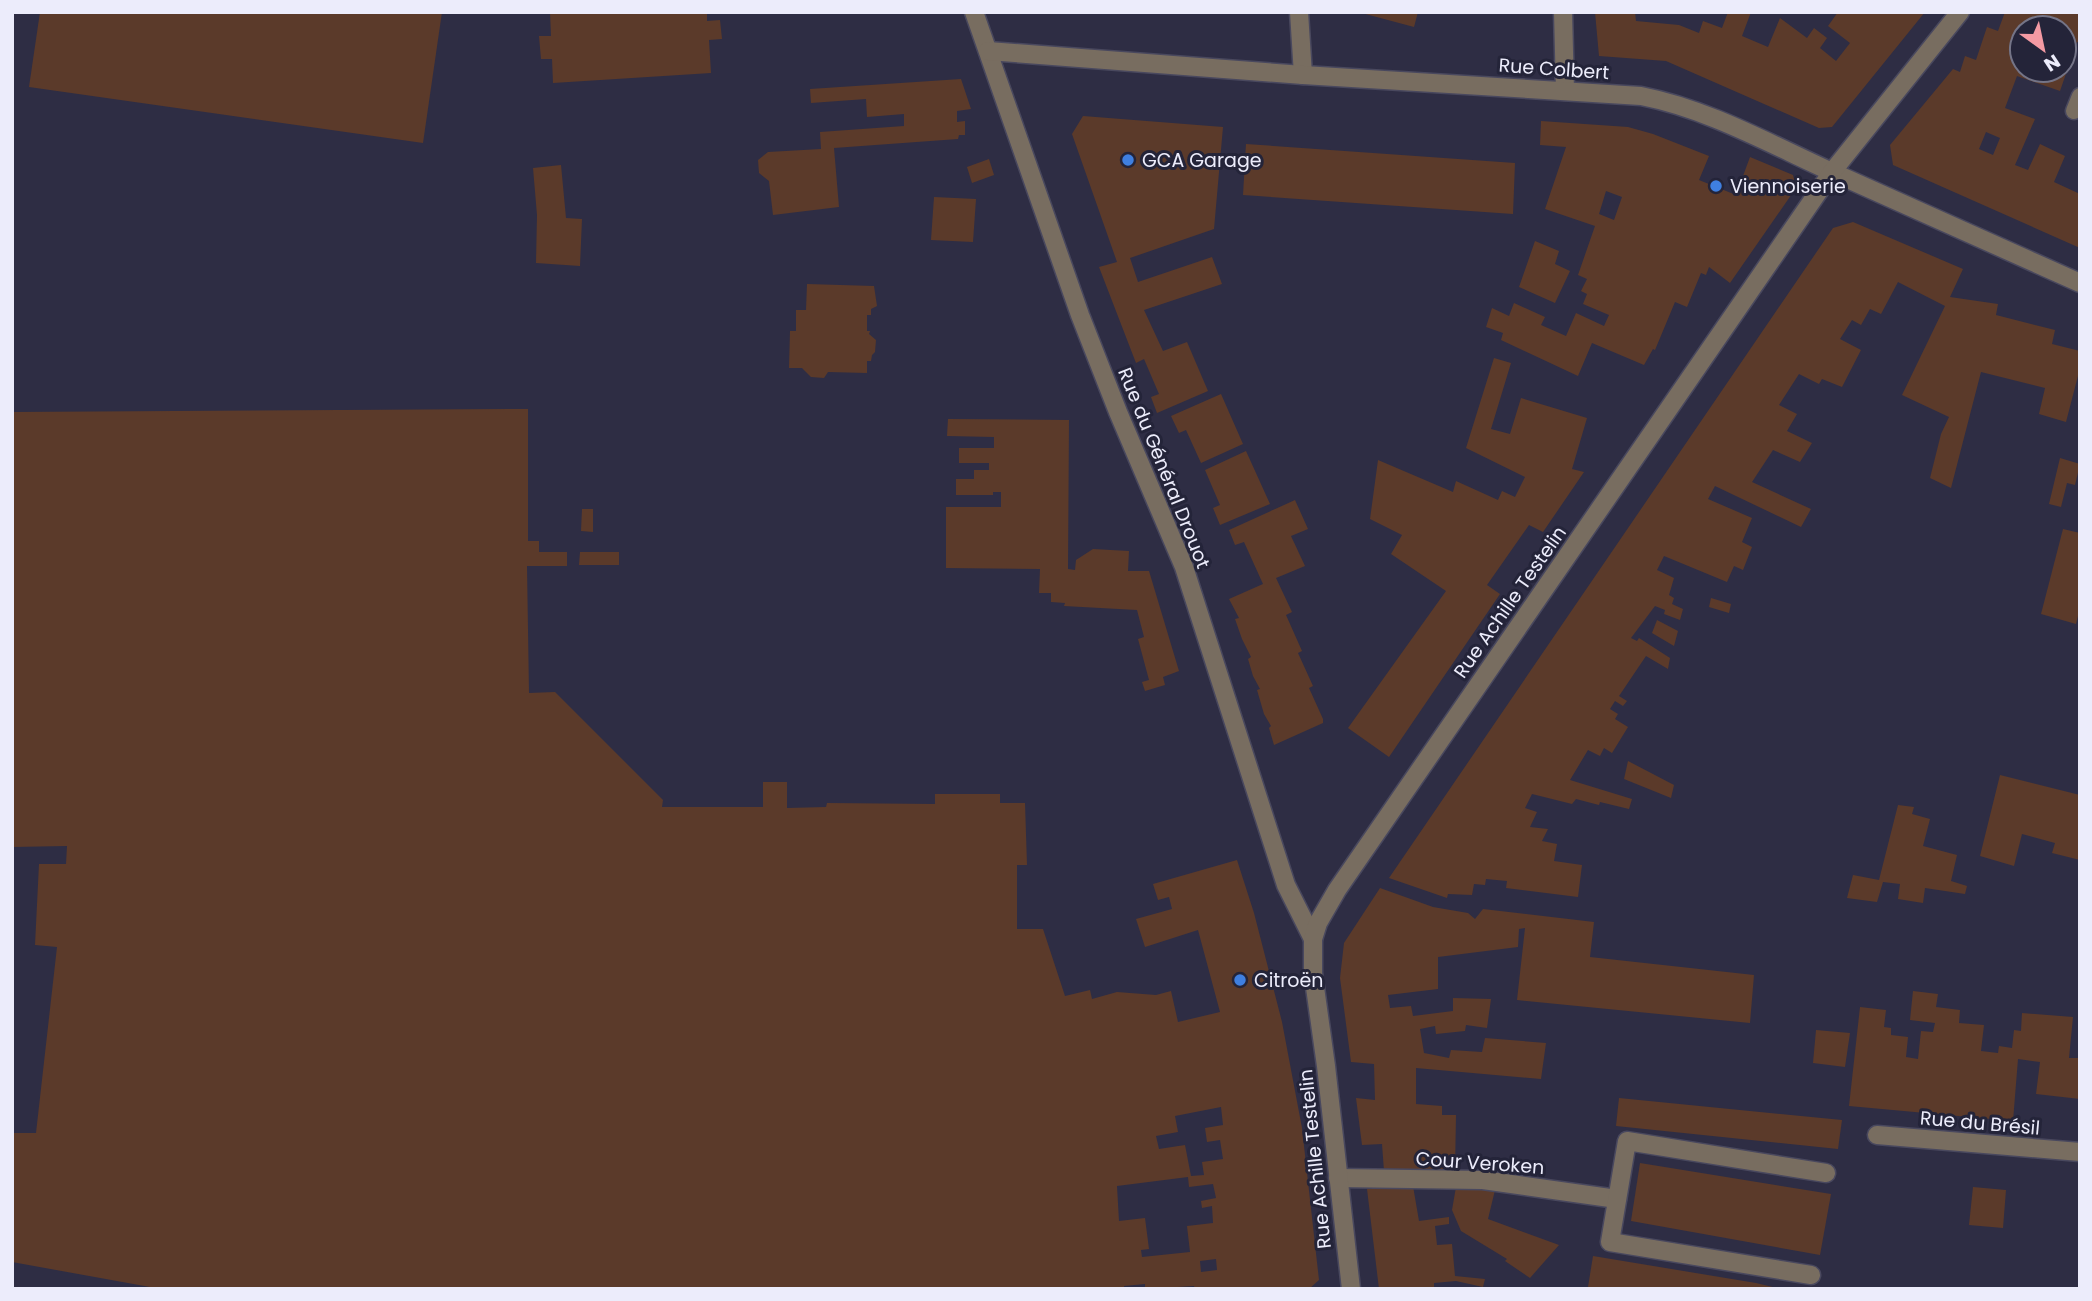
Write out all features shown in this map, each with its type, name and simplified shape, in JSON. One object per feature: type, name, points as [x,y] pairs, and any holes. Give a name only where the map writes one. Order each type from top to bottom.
[{"type":"street","name":"Rue du Général Drouot","points":[[974,12],[1080,315],[1184,567],[1286,885],[1313,939]]},
{"type":"street","points":[[1299,12],[1303,75]]},
{"type":"street","points":[[1563,12],[1565,91]]},
{"type":"street","name":"Rue Achille Testelin","points":[[1351,1289],[1313,973],[1313,939],[1318,923],[1337,890],[1832,172],[1960,12]]},
{"type":"street","name":"Rue Colbert","points":[[988,51],[1303,75],[1641,96],[1668,101],[1718,120],[2080,284]]},
{"type":"street","name":"Rue du Brésil","points":[[1877,1135],[2080,1152]]},
{"type":"street","points":[[1811,1275],[1610,1242],[1627,1141],[1826,1173]]},
{"type":"street","name":"Cour Veroken","points":[[1338,1178],[1483,1180],[1617,1199]]},
{"type":"building","points":[[40,12],[442,12],[423,143],[29,87]]},
{"type":"building","points":[[550,12],[707,12],[707,21],[720,20],[722,39],[709,40],[711,73],[553,83],[552,59],[541,59],[539,36],[551,36]]},
{"type":"building","points":[[1358,12],[1418,12],[1414,27]]},
{"type":"building","points":[[1595,12],[1635,12],[1636,21],[1679,25],[1699,33],[1703,21],[1722,28],[1728,12],[1751,12],[1742,36],[1768,47],[1780,18],[1807,38],[1814,28],[1827,38],[1820,48],[1836,61],[1850,43],[1828,26],[1838,12],[1925,12],[1832,127],[1819,128],[1666,61],[1599,56]]},
{"type":"building","points":[[2005,12],[2080,12],[2080,43],[2078,14],[2008,14],[2008,84],[2014,84],[2005,108],[2035,119],[2015,165],[2028,170],[2040,144],[2065,156],[2054,182],[2080,194],[2080,248],[1893,165],[1890,145],[1953,69],[1960,72],[1965,56],[1976,60],[1987,27],[1998,31]],"holes":[[[1986,132],[2000,138],[1993,155],[1979,149]]]},
{"type":"building","points":[[961,79],[971,109],[957,111],[957,122],[965,121],[965,135],[959,135],[958,139],[834,148],[839,207],[773,215],[769,181],[759,173],[758,160],[768,152],[821,149],[820,132],[904,126],[904,114],[867,117],[866,99],[811,103],[810,89]]},
{"type":"building","points":[[2040,84],[2062,84],[2060,91]]},
{"type":"building","points":[[1083,116],[1223,127],[1214,229],[1130,258],[1138,282],[1212,257],[1222,284],[1144,310],[1163,351],[1187,342],[1208,391],[1157,413],[1151,397],[1159,394],[1144,359],[1136,363],[1099,267],[1117,262],[1072,134]]},
{"type":"building","points":[[1541,121],[1628,127],[1709,156],[1699,180],[1736,195],[1750,157],[1793,175],[1796,188],[1730,283],[1709,267],[1706,275],[1701,273],[1687,307],[1675,302],[1655,350],[1653,349],[1644,365],[1592,343],[1578,376],[1501,340],[1503,333],[1486,327],[1492,308],[1509,316],[1514,303],[1545,317],[1541,325],[1566,336],[1576,313],[1604,326],[1609,315],[1583,304],[1587,294],[1581,291],[1587,279],[1578,275],[1595,226],[1545,209],[1566,147],[1540,145]],"holes":[[[1606,191],[1622,197],[1614,220],[1599,214]]]},
{"type":"building","points":[[1246,144],[1515,163],[1513,214],[1243,195]]},
{"type":"building","points":[[989,159],[994,175],[972,183],[967,167]]},
{"type":"building","points":[[561,165],[566,218],[582,219],[580,266],[536,263],[537,215],[533,168]]},
{"type":"building","points":[[934,197],[976,199],[973,242],[931,240]]},
{"type":"building","points":[[1853,222],[1963,269],[1950,297],[1998,304],[1996,315],[2055,330],[2052,344],[2080,351],[2080,368],[2066,422],[2039,414],[2045,388],[1981,372],[1951,488],[1930,478],[1941,434],[1949,417],[1902,395],[1945,306],[1898,282],[1881,314],[1870,309],[1861,325],[1852,320],[1840,339],[1861,350],[1842,387],[1822,379],[1819,384],[1799,374],[1779,405],[1797,414],[1787,431],[1812,443],[1800,462],[1773,450],[1752,482],[1811,509],[1801,527],[1715,486],[1708,499],[1752,518],[1742,542],[1752,547],[1743,570],[1734,566],[1727,582],[1664,556],[1657,570],[1674,578],[1669,595],[1674,598],[1672,604],[1683,609],[1680,620],[1664,614],[1665,610],[1655,606],[1631,638],[1637,641],[1639,638],[1670,658],[1668,669],[1646,656],[1619,696],[1627,701],[1623,706],[1615,701],[1610,709],[1618,714],[1615,719],[1628,727],[1612,753],[1604,748],[1600,756],[1588,750],[1570,780],[1632,799],[1629,809],[1576,799],[1572,804],[1532,794],[1525,808],[1537,812],[1530,827],[1548,829],[1542,841],[1557,844],[1554,861],[1582,865],[1578,897],[1506,888],[1507,881],[1486,879],[1485,885],[1474,884],[1472,895],[1448,894],[1447,898],[1389,878],[1833,228]]},
{"type":"building","points":[[1535,241],[1559,251],[1555,264],[1570,271],[1555,303],[1519,287]]},
{"type":"building","points":[[807,284],[874,286],[877,306],[871,309],[871,315],[867,315],[867,331],[870,331],[869,334],[876,340],[875,352],[871,361],[867,361],[867,373],[828,372],[824,378],[811,377],[802,368],[789,368],[790,331],[796,331],[796,310],[806,310]]},
{"type":"building","points":[[1494,358],[1511,363],[1491,429],[1510,434],[1521,398],[1587,418],[1572,469],[1584,472],[1543,532],[1529,525],[1487,585],[1500,594],[1389,757],[1348,728],[1446,591],[1391,554],[1402,535],[1370,519],[1378,460],[1453,492],[1456,481],[1498,500],[1502,491],[1515,497],[1525,477],[1466,448]]},
{"type":"building","points":[[1221,394],[1243,444],[1201,463],[1186,430],[1179,433],[1171,416]]},
{"type":"building","points":[[528,409],[528,541],[539,541],[539,552],[567,552],[567,566],[527,566],[529,693],[555,692],[663,800],[662,807],[763,807],[763,782],[787,782],[787,808],[826,807],[827,803],[935,804],[935,794],[1000,794],[1000,803],[1025,803],[1027,865],[1017,865],[1017,929],[1043,929],[1065,996],[1090,990],[1092,999],[1117,992],[1156,995],[1171,991],[1178,1022],[1220,1012],[1198,930],[1145,947],[1136,919],[1172,909],[1169,897],[1158,900],[1153,884],[1237,860],[1254,913],[1282,1022],[1302,1128],[1319,1280],[1309,1289],[1195,1289],[1194,1286],[1145,1289],[1145,1284],[1124,1286],[1124,1289],[161,1289],[12,1262],[12,1133],[36,1133],[57,947],[35,945],[39,864],[66,864],[67,846],[12,847],[12,412]],"holes":[[[1221,1107],[1223,1125],[1205,1128],[1207,1142],[1220,1140],[1223,1159],[1202,1162],[1204,1175],[1191,1176],[1185,1145],[1159,1149],[1156,1136],[1178,1132],[1175,1116]],[[1188,1177],[1189,1187],[1213,1184],[1216,1198],[1201,1201],[1202,1208],[1212,1206],[1213,1223],[1187,1226],[1190,1252],[1142,1257],[1141,1250],[1149,1249],[1145,1218],[1119,1221],[1117,1186]],[[1216,1259],[1217,1270],[1201,1272],[1200,1261]]]},
{"type":"building","points":[[948,419],[1069,420],[1068,569],[1075,570],[1076,560],[1093,549],[1129,551],[1128,571],[1149,571],[1179,671],[1163,677],[1165,685],[1145,691],[1142,682],[1149,680],[1138,639],[1144,637],[1137,610],[1064,606],[1065,603],[1051,602],[1051,593],[1039,593],[1040,569],[946,568],[946,507],[1001,507],[1001,492],[993,492],[993,495],[956,495],[956,479],[974,479],[974,470],[989,470],[989,463],[959,463],[959,448],[994,448],[994,437],[947,436]]},
{"type":"building","points":[[1246,451],[1270,504],[1220,525],[1213,508],[1220,505],[1205,470]]},
{"type":"building","points":[[2060,458],[2080,464],[2075,485],[2067,483],[2061,507],[2049,504]]},
{"type":"building","points":[[1295,500],[1308,529],[1291,536],[1305,566],[1276,578],[1292,612],[1286,615],[1302,651],[1298,653],[1313,686],[1309,688],[1323,723],[1274,745],[1269,728],[1271,726],[1264,714],[1257,690],[1260,689],[1248,659],[1251,657],[1235,619],[1239,618],[1229,599],[1263,584],[1244,542],[1235,545],[1229,530]]},
{"type":"building","points":[[582,509],[593,509],[593,532],[581,531]]},
{"type":"building","points":[[2063,529],[2080,533],[2080,608],[2076,624],[2041,614]]},
{"type":"building","points":[[580,552],[619,552],[619,565],[579,565]]},
{"type":"building","points":[[1711,598],[1731,604],[1729,613],[1709,607]]},
{"type":"building","points":[[1657,620],[1678,631],[1674,646],[1652,633]]},
{"type":"building","points":[[1628,761],[1674,785],[1671,798],[1624,779]]},
{"type":"building","points":[[2000,775],[2080,795],[2080,860],[2052,853],[2055,843],[2022,834],[2014,866],[1980,856]]},
{"type":"building","points":[[1898,805],[1914,807],[1912,814],[1930,819],[1923,846],[1957,855],[1951,881],[1967,886],[1965,894],[1925,888],[1923,903],[1898,899],[1900,884],[1883,882],[1877,902],[1847,898],[1853,875],[1879,880]]},
{"type":"building","points":[[1380,888],[1433,907],[1468,913],[1475,919],[1483,909],[1594,922],[1590,957],[1754,975],[1750,1023],[1517,1000],[1525,928],[1519,929],[1518,947],[1438,957],[1438,989],[1388,995],[1390,1008],[1411,1006],[1413,1016],[1453,1011],[1453,998],[1491,999],[1487,1028],[1466,1025],[1465,1031],[1436,1034],[1435,1026],[1420,1029],[1424,1053],[1449,1058],[1451,1050],[1482,1052],[1485,1038],[1546,1043],[1541,1079],[1416,1068],[1416,1104],[1442,1106],[1442,1115],[1456,1115],[1455,1171],[1384,1171],[1382,1144],[1362,1145],[1356,1098],[1375,1100],[1374,1064],[1351,1062],[1340,978],[1344,943]]},
{"type":"building","points":[[1913,991],[1938,994],[1936,1007],[1960,1010],[1959,1023],[1984,1025],[1981,1051],[1998,1053],[1999,1046],[2012,1048],[2014,1030],[2021,1031],[2022,1013],[2073,1017],[2069,1058],[2080,1058],[2080,1099],[2036,1094],[2040,1062],[2018,1059],[2013,1121],[1849,1106],[1860,1007],[1886,1010],[1884,1027],[1891,1028],[1891,1035],[1908,1037],[1906,1057],[1918,1059],[1921,1031],[1933,1032],[1935,1023],[1910,1020]]},
{"type":"building","points":[[1816,1030],[1850,1033],[1845,1067],[1813,1063]]},
{"type":"building","points":[[1619,1098],[1842,1120],[1838,1149],[1616,1126]]},
{"type":"building","points":[[1640,1163],[1831,1194],[1820,1255],[1631,1221]]},
{"type":"building","points":[[1413,1186],[1419,1221],[1449,1217],[1449,1224],[1435,1226],[1437,1245],[1452,1244],[1455,1276],[1485,1279],[1483,1287],[1456,1281],[1434,1283],[1434,1289],[1379,1289],[1367,1189]]},
{"type":"building","points":[[1456,1187],[1495,1190],[1488,1219],[1559,1245],[1530,1278],[1505,1261],[1507,1259],[1461,1231],[1452,1210]]},
{"type":"building","points":[[1973,1187],[2006,1190],[2003,1228],[1969,1225]]},
{"type":"building","points":[[1593,1256],[1781,1289],[1598,1289],[1588,1287]]},
{"type":"place","name":"GCA Garage","points":[[1128,160]]},
{"type":"place","name":"Viennoiserie","points":[[1716,186]]},
{"type":"place","name":"Citroën","points":[[1240,980]]}]
